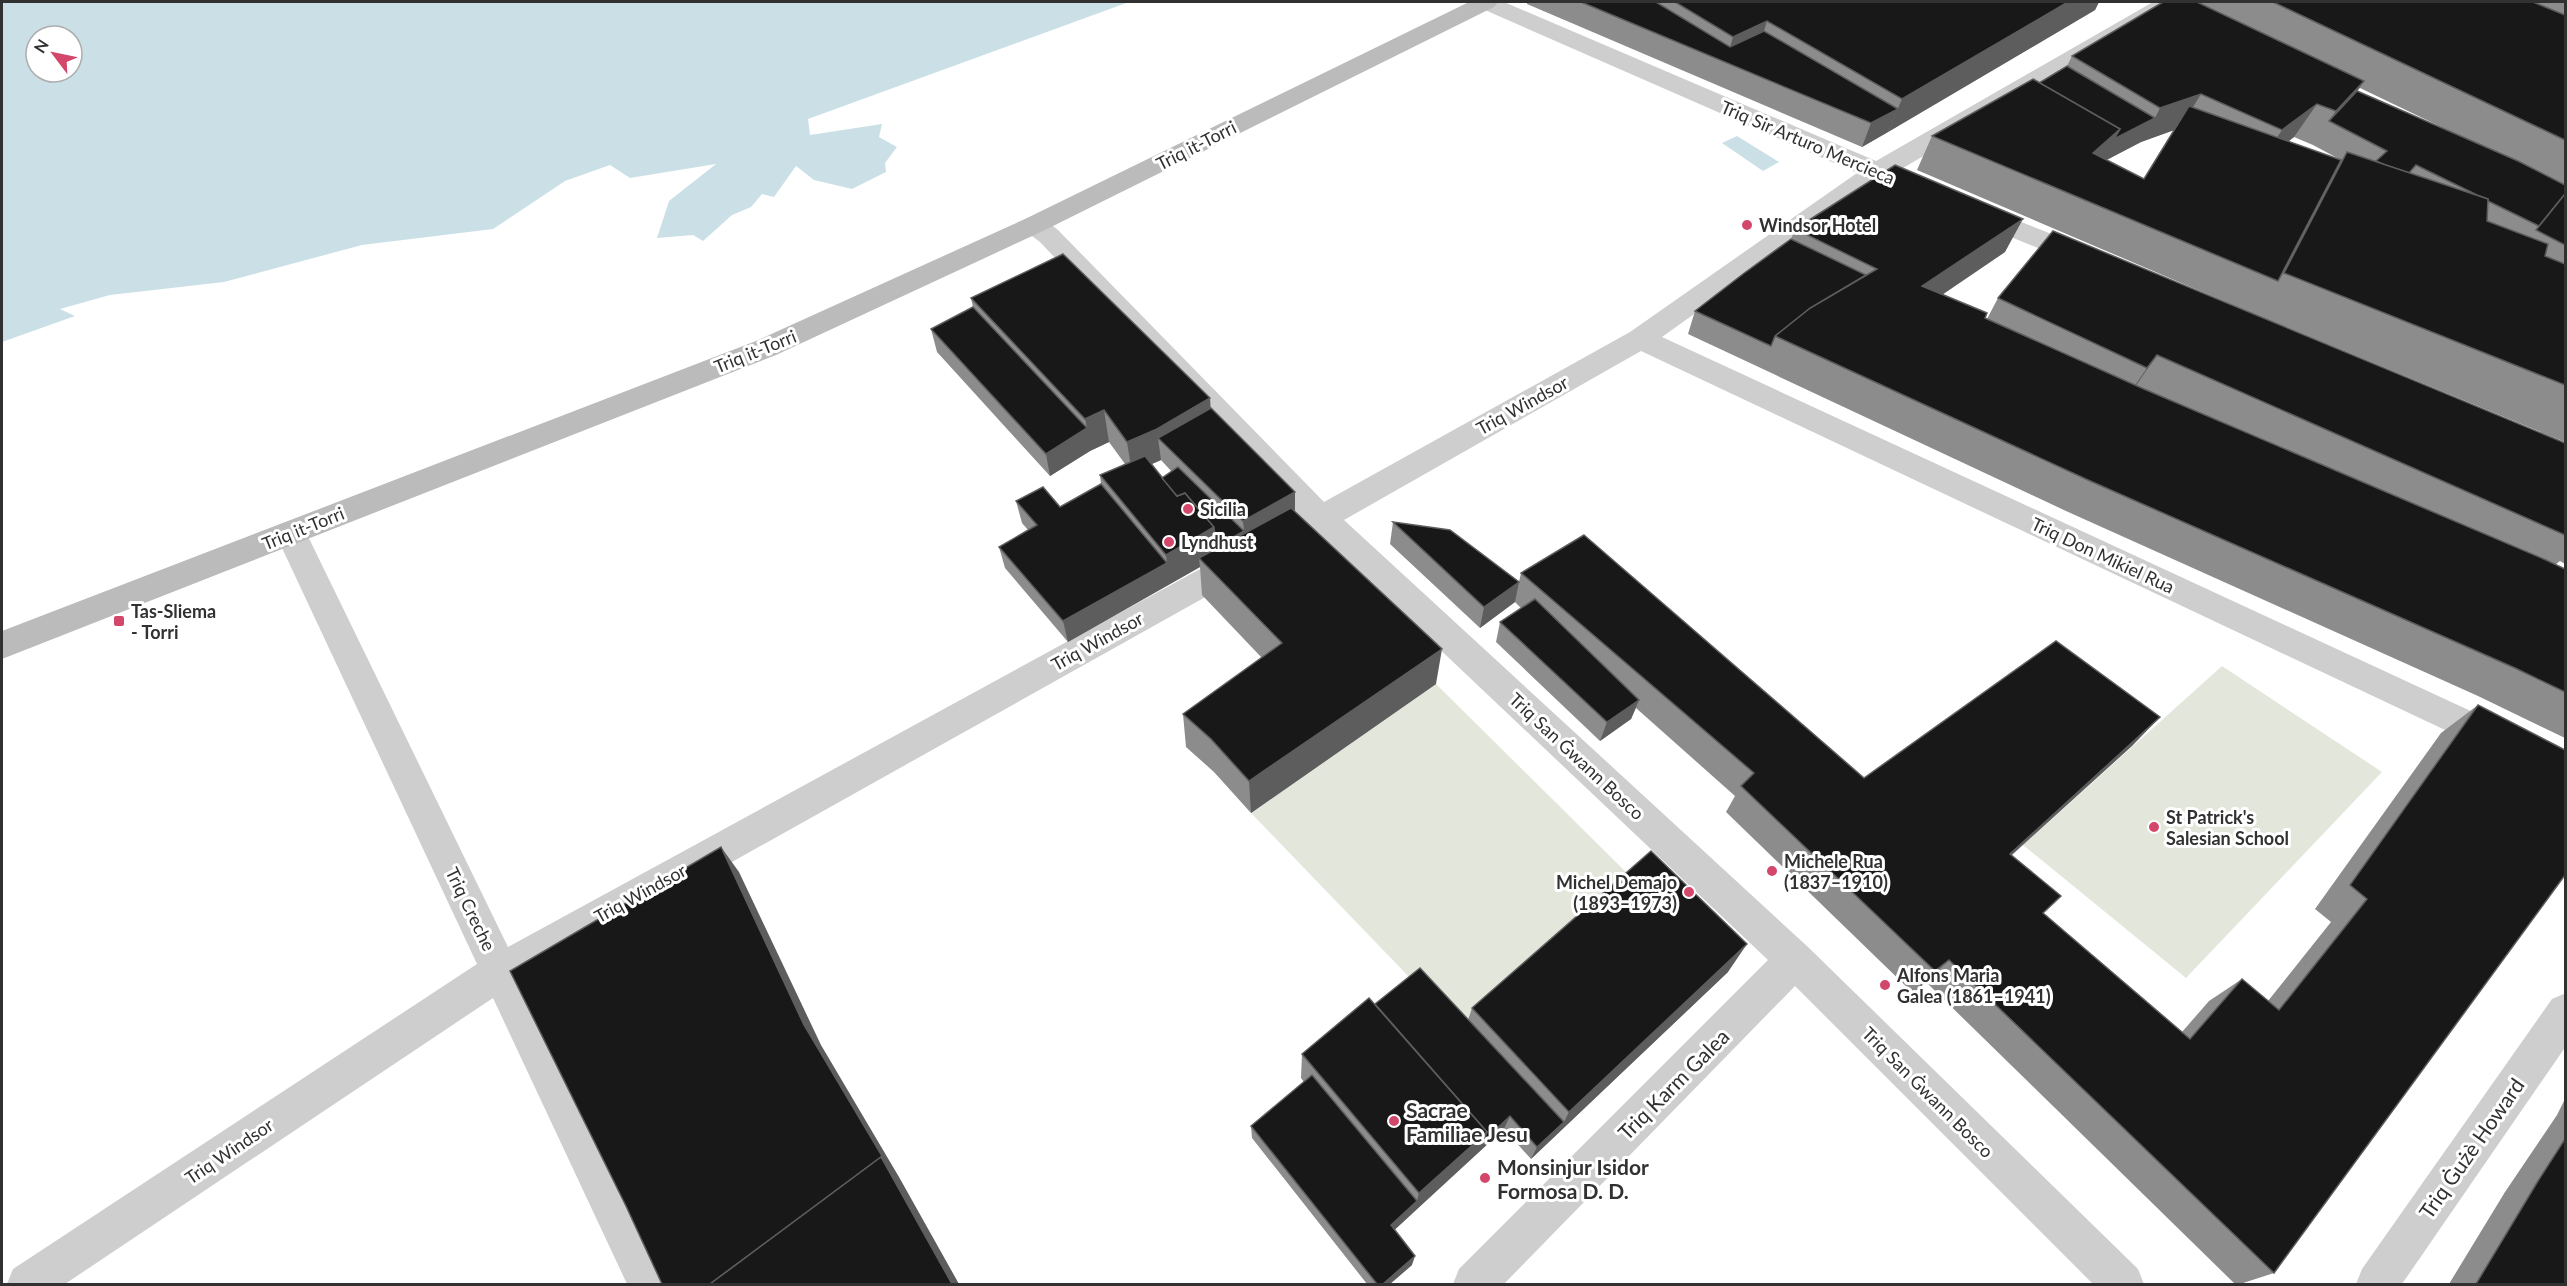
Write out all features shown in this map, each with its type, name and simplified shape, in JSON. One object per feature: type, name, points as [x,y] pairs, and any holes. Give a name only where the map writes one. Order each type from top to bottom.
[{"type":"main road","name":"Triq it-Torri","points":[[2,645],[766,348],[1034,225],[1486,2]]},
{"type":"street","name":"Triq Sir Arturo Mercieca","points":[[1486,2],[1920,190]]},
{"type":"street","name":"Triq Windsor","points":[[28,1284],[500,971],[1321,518],[1640,339],[1876,172],[2163,7]]},
{"type":"street","points":[[1952,203],[2106,266]]},
{"type":"street","name":"Triq San Ġwann Bosco","points":[[1034,225],[1049,236],[1321,518],[1795,960],[2123,1284]]},
{"type":"street","name":"Triq Don Mikiel Rua","points":[[1640,339],[2565,772]]},
{"type":"street","name":"Triq Creche","points":[[291,533],[649,1284]]},
{"type":"street","name":"Triq Karm Galea","points":[[1474,1284],[1795,960]]},
{"type":"street","name":"Triq Ġużè Howard","points":[[2377,1284],[2565,1012]]},
{"type":"shaded area","points":[[2,2],[1129,2],[808,119],[810,135],[882,124],[879,137],[897,147],[885,163],[886,172],[852,189],[814,180],[796,166],[774,197],[762,194],[751,207],[732,215],[703,241],[693,235],[657,238],[669,201],[716,164],[630,178],[610,165],[565,181],[493,229],[362,245],[224,282],[110,295],[60,309],[75,316],[2,342]]},
{"type":"shaded area","points":[[1737,136],[1779,162],[1763,171],[1722,143]]},
{"type":"shaded area","points":[[2222,666],[2382,772],[2186,978],[2023,845]]},
{"type":"shaded area","points":[[1436,684],[1636,882],[1464,1034],[1251,813]]},
{"type":"building","points":[[1581,2],[1656,2],[1730,47],[1764,31],[1898,109],[1871,123]]},
{"type":"building","points":[[1675,2],[2068,2],[1902,99],[1767,21],[1733,37]]},
{"type":"building","points":[[2163,2],[2197,2],[2364,81],[2336,111],[2317,104],[2282,130],[2201,94],[2160,108],[2072,56]]},
{"type":"building","points":[[2273,2],[2533,2],[2565,15],[2565,140]]},
{"type":"building","points":[[2067,66],[2155,118],[2114,139],[2120,129],[2039,83]]},
{"type":"building","points":[[2033,79],[2120,129],[2093,153],[2144,179],[2189,106],[2341,160],[2278,281],[1932,136]]},
{"type":"building","points":[[2357,91],[2518,161],[2565,185],[2565,194],[2539,226],[2416,165],[2409,173],[2376,161],[2387,151],[2329,121]]},
{"type":"building","points":[[2347,152],[2488,199],[2487,221],[2548,244],[2545,256],[2565,264],[2565,385],[2284,273]]},
{"type":"building","points":[[1895,165],[2023,219],[1922,286],[1987,313],[1985,318],[2144,389],[2565,569],[2565,692],[2088,480],[1775,336],[1810,308],[1877,269],[1795,229]]},
{"type":"building","points":[[2565,194],[2565,245],[2536,230]]},
{"type":"building","points":[[2053,231],[2565,443],[2565,535],[2157,355],[2147,368],[1998,298]]},
{"type":"building","points":[[1791,239],[1866,275],[1810,308],[1775,336],[1771,346],[1695,311],[1743,274]]},
{"type":"building","points":[[1063,254],[1210,398],[1157,429],[1127,442],[1104,410],[1085,419],[971,298]]},
{"type":"building","points":[[973,307],[1087,428],[1046,454],[931,329]]},
{"type":"building","points":[[1211,408],[1295,492],[1243,521],[1158,438]]},
{"type":"building","points":[[1145,456],[1177,496],[1185,493],[1214,527],[1166,555],[1100,475]]},
{"type":"building","points":[[1178,467],[1244,531],[1216,547],[1214,527],[1185,493],[1177,496],[1162,478]]},
{"type":"building","points":[[1101,484],[1167,563],[1063,621],[999,547],[1037,525],[1016,501],[1043,487],[1060,507]]},
{"type":"building","points":[[1291,508],[1442,649],[1249,781],[1211,739],[1183,714],[1282,643],[1199,558]]},
{"type":"building","points":[[1393,522],[1450,530],[1519,582],[1484,607]]},
{"type":"building","points":[[1584,535],[1864,778],[2056,641],[2160,717],[2010,854],[2061,896],[2043,913],[2190,1039],[2242,979],[2279,1010],[2367,899],[2350,885],[2478,705],[2565,750],[2565,875],[2274,1273],[1949,960],[1935,971],[1741,786],[1754,773],[1521,573]]},
{"type":"building","points":[[1535,599],[1639,700],[1607,722],[1500,622]]},
{"type":"building","points":[[721,847],[804,1025],[885,1161],[881,1157],[710,1284],[662,1284],[510,971]]},
{"type":"building","points":[[1651,851],[1747,944],[1569,1112],[1472,1008]]},
{"type":"building","points":[[1420,968],[1564,1122],[1537,1147],[1510,1116],[1483,1142],[1487,1132],[1375,1004]]},
{"type":"building","name":"Sacrae Familiae Jesu","points":[[1369,998],[1487,1132],[1419,1193],[1302,1054]]},
{"type":"building","points":[[1312,1075],[1417,1201],[1391,1225],[1415,1256],[1383,1284],[1377,1284],[1251,1126]]},
{"type":"building","points":[[2565,1139],[2565,1284],[2476,1284],[2538,1181]]},
{"type":"building","points":[[881,1157],[952,1284],[710,1284]]},
{"type":"place","name":"Windsor Hotel","points":[[1747,225]]},
{"type":"place","name":"Sicilia","points":[[1188,509]]},
{"type":"place","name":"Lyndhust","points":[[1169,542]]},
{"type":"place","name":"Tas-Sliema - Torri","points":[[119,621]]},
{"type":"place","name":"St Patrick's Salesian School","points":[[2154,827]]},
{"type":"place","name":"Michele Rua (1837–1910)","points":[[1772,871]]},
{"type":"place","name":"Michel Demajo (1893–1973)","points":[[1689,892]]},
{"type":"place","name":"Alfons Maria Galea (1861–1941)","points":[[1885,985]]},
{"type":"place","name":"Sacrae Familiae Jesu","points":[[1394,1121]]},
{"type":"place","name":"Monsinjur Isidor Formosa D. D.","points":[[1485,1178]]}]
